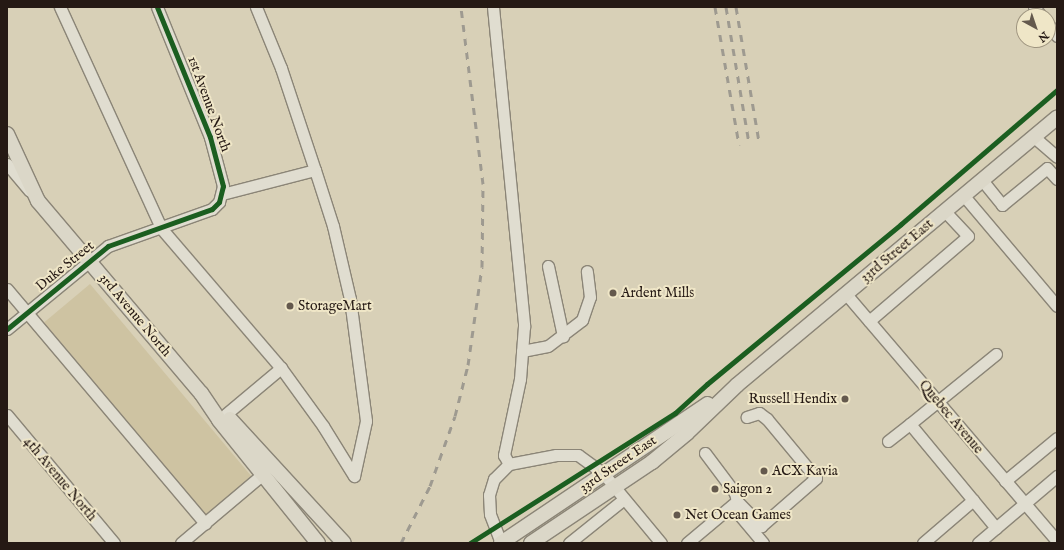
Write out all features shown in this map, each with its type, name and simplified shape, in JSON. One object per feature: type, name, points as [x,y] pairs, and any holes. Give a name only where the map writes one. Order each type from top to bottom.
[{"type":"main road","name":"33rd Street East","points":[[531,543],[619,493],[652,462],[688,433],[737,385],[1057,117]]},
{"type":"main road","points":[[7,134],[38,201]]},
{"type":"main road","name":"3rd Avenue North","points":[[38,201],[202,393],[226,414],[342,539]]},
{"type":"main road","name":"33rd Street East","points":[[501,543],[603,473],[737,385]]},
{"type":"main road","name":"3rd Avenue North","points":[[202,393],[219,420],[264,473],[317,542]]},
{"type":"street","points":[[60,7],[161,228],[281,368],[323,426],[354,476],[366,421],[365,400],[350,299],[333,226],[315,170],[281,68],[256,7]]},
{"type":"street","name":"1st Avenue North","points":[[157,7],[210,137],[221,178],[222,194]]},
{"type":"street","points":[[493,7],[524,326],[520,378],[504,452],[509,464]]},
{"type":"street","points":[[1034,137],[1057,158]]},
{"type":"street","name":"3rd Avenue North","points":[[7,164],[38,201]]},
{"type":"street","points":[[982,180],[1002,205],[1047,168],[1057,179]]},
{"type":"street","points":[[222,194],[315,170]]},
{"type":"street","name":"Duke Street","points":[[7,329],[108,246],[212,209],[222,194]]},
{"type":"street","points":[[964,196],[1056,303]]},
{"type":"street","points":[[869,321],[968,236],[945,211]]},
{"type":"street","points":[[548,266],[563,336]]},
{"type":"street","points":[[522,351],[548,346],[582,320],[587,311],[590,297],[587,271]]},
{"type":"street","points":[[7,289],[205,523]]},
{"type":"street","name":"Quebec Avenue","points":[[846,294],[1057,541]]},
{"type":"street","points":[[888,441],[910,424],[936,400],[996,354]]},
{"type":"street","points":[[226,414],[281,368]]},
{"type":"street","points":[[734,504],[761,526],[816,478],[767,419],[759,413],[747,417]]},
{"type":"street","name":"4th Avenue North","points":[[7,415],[114,543]]},
{"type":"street","points":[[910,424],[996,528]]},
{"type":"street","points":[[1005,480],[1057,438]]},
{"type":"street","points":[[705,453],[735,493],[734,504],[763,543]]},
{"type":"street","points":[[501,543],[490,514],[489,495],[494,478],[509,464],[573,455],[603,473],[661,543]]},
{"type":"street","points":[[181,543],[264,473]]},
{"type":"street","points":[[978,543],[1057,476]]},
{"type":"street","name":"33rd Street East","points":[[569,543],[619,493]]},
{"type":"street","points":[[923,543],[973,500]]},
{"type":"street","points":[[687,543],[734,504]]},
{"type":"shaded area","points":[[90,284],[253,478],[207,516],[44,323]]},
{"type":"railway","points":[[401,543],[430,486],[455,416],[468,365],[482,267],[483,184],[461,7]]},
{"type":"railway","points":[[715,7],[739,145]]},
{"type":"railway","points":[[726,7],[749,143]]},
{"type":"railway","points":[[736,7],[759,141]]},
{"type":"cycle path","points":[[7,329],[108,246],[212,209],[219,202],[223,186],[210,137],[157,7]]},
{"type":"cycle path","points":[[470,543],[675,413],[707,384],[901,224],[1057,90]]},
{"type":"place","name":"Ardent Mills","points":[[613,293]]},
{"type":"place","name":"StorageMart","points":[[290,306]]},
{"type":"place","name":"Russell Hendix","points":[[845,399]]},
{"type":"place","name":"ACX Kavia","points":[[764,471]]},
{"type":"place","name":"Saigon 2","points":[[715,489]]},
{"type":"place","name":"Net Ocean Games","points":[[677,515]]}]
